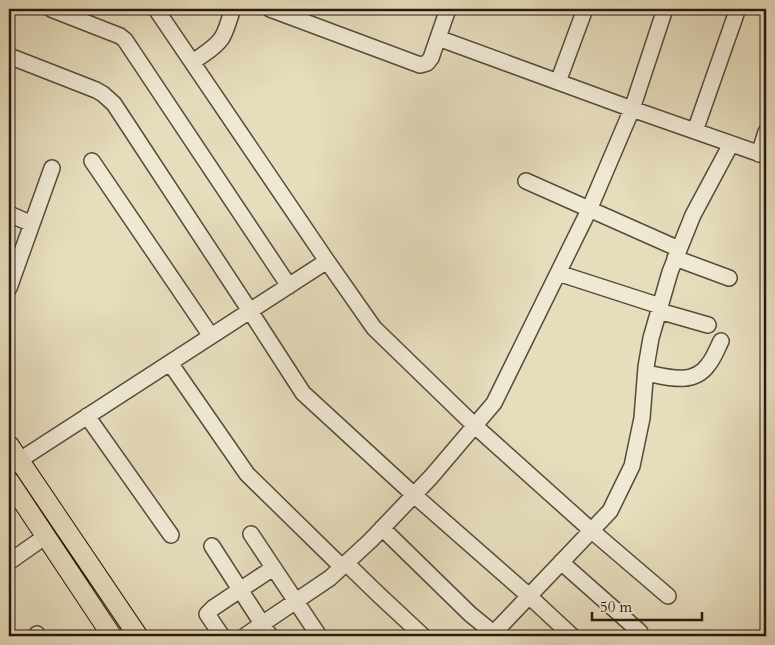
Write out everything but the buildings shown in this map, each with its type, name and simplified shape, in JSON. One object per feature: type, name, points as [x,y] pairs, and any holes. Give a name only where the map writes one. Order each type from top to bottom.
[{"type":"main road","points":[[12,458],[138,636]]},
{"type":"main road","points":[[9,481],[112,636]]},
{"type":"street","points":[[51,9],[120,36],[128,44],[289,286]]},
{"type":"street","points":[[156,9],[374,328],[475,426],[668,596]]},
{"type":"street","points":[[193,62],[221,39],[233,9]]},
{"type":"street","points":[[270,9],[420,65],[427,63],[431,58],[448,9]]},
{"type":"street","points":[[558,82],[585,9]]},
{"type":"street","points":[[246,636],[266,630],[295,601],[330,578],[371,540],[431,477],[494,403],[590,210],[632,109],[664,9]]},
{"type":"street","points":[[695,131],[736,14]]},
{"type":"street","points":[[438,38],[762,155],[766,132]]},
{"type":"street","points":[[9,56],[96,90],[109,99],[303,393],[414,495],[530,596],[572,636]]},
{"type":"street","points":[[382,528],[494,635],[592,531],[610,511],[632,466],[642,418],[651,338],[670,272],[697,207],[731,144]]},
{"type":"street","points":[[92,161],[211,336]]},
{"type":"street","points":[[9,288],[52,168]]},
{"type":"street","points":[[526,181],[729,278]]},
{"type":"street","points":[[9,214],[32,224]]},
{"type":"street","points":[[12,458],[87,416],[327,261]]},
{"type":"street","points":[[558,273],[708,325]]},
{"type":"street","points":[[646,373],[676,379],[687,379],[698,375],[708,366],[721,341]]},
{"type":"street","points":[[170,363],[246,474],[423,636]]},
{"type":"street","points":[[87,416],[171,535]]},
{"type":"street","points":[[251,534],[319,636]]},
{"type":"street","points":[[9,562],[46,536]]},
{"type":"street","points":[[212,546],[266,630]]},
{"type":"street","points":[[561,562],[640,632]]},
{"type":"street","points":[[222,636],[208,614],[213,608],[273,568]]}]
